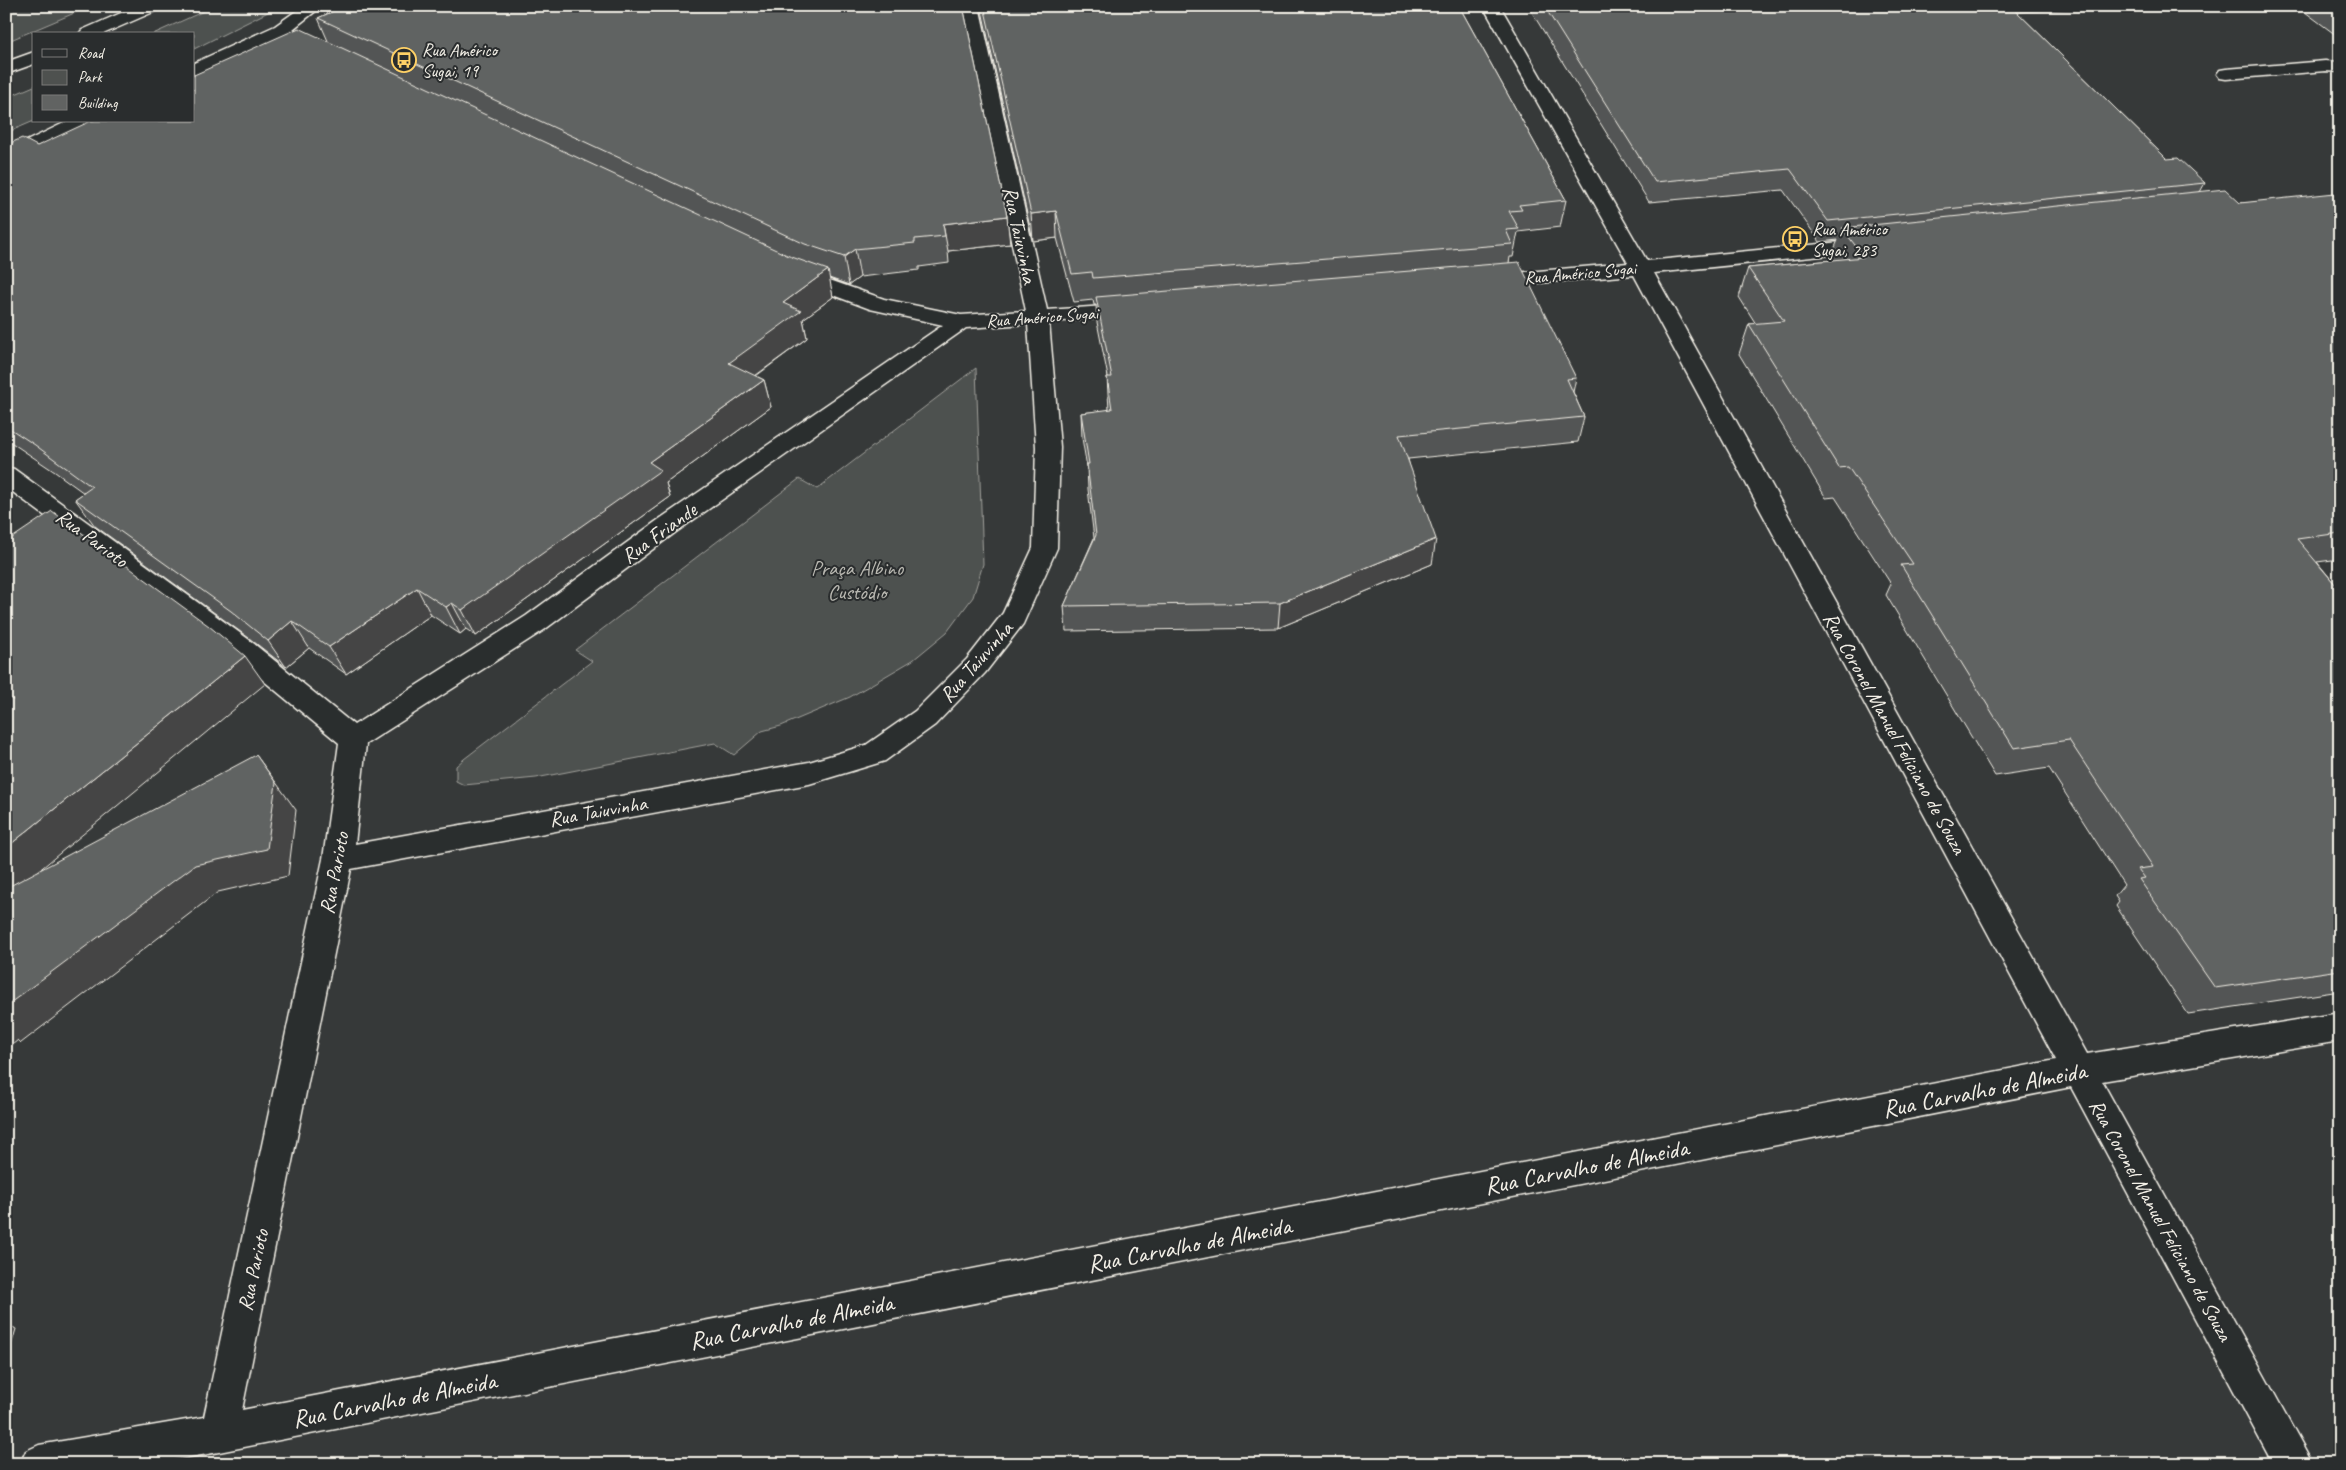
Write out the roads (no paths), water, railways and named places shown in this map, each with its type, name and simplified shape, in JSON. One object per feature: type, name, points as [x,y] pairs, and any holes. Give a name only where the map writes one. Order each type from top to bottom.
[{"type":"street","points":[[93,32],[152,6]]},
{"type":"street","points":[[195,70],[280,30],[314,6]]},
{"type":"street","name":"Rua Taiuvinha","points":[[338,859],[809,773],[875,753],[925,718],[976,666],[1014,617],[1045,548],[1048,447],[1038,318],[970,6]]},
{"type":"street","name":"Rua Coronel Manuel Feliciano de Souza","points":[[1491,6],[1641,268],[2294,1464]]},
{"type":"street","points":[[280,30],[339,58]]},
{"type":"street","points":[[6,69],[32,58]]},
{"type":"street","points":[[2226,74],[2325,66],[2340,67]]},
{"type":"street","points":[[6,158],[82,122]]},
{"type":"street","name":"Rua Américo Sugai","points":[[1472,282],[1641,268],[1894,242]]},
{"type":"street","name":"Rua Américo Sugai","points":[[776,265],[803,278],[878,304],[961,322],[1038,318],[1156,308]]},
{"type":"street","name":"Rua Friande","points":[[353,739],[535,623],[667,526],[961,322]]},
{"type":"street","name":"Rua Parioto","points":[[6,475],[240,646],[353,739],[338,859],[220,1433]]},
{"type":"street","name":"Rua Carvalho de Almeida","points":[[39,1464],[220,1433],[2080,1070],[2340,1027]]},
{"type":"place","name":"Rua Américo Sugai, 19","points":[[404,60]]},
{"type":"place","name":"Rua Américo Sugai, 283","points":[[1795,239]]},
{"type":"park label","name":"Praça Albino Custódio","points":[[857,580]]}]
